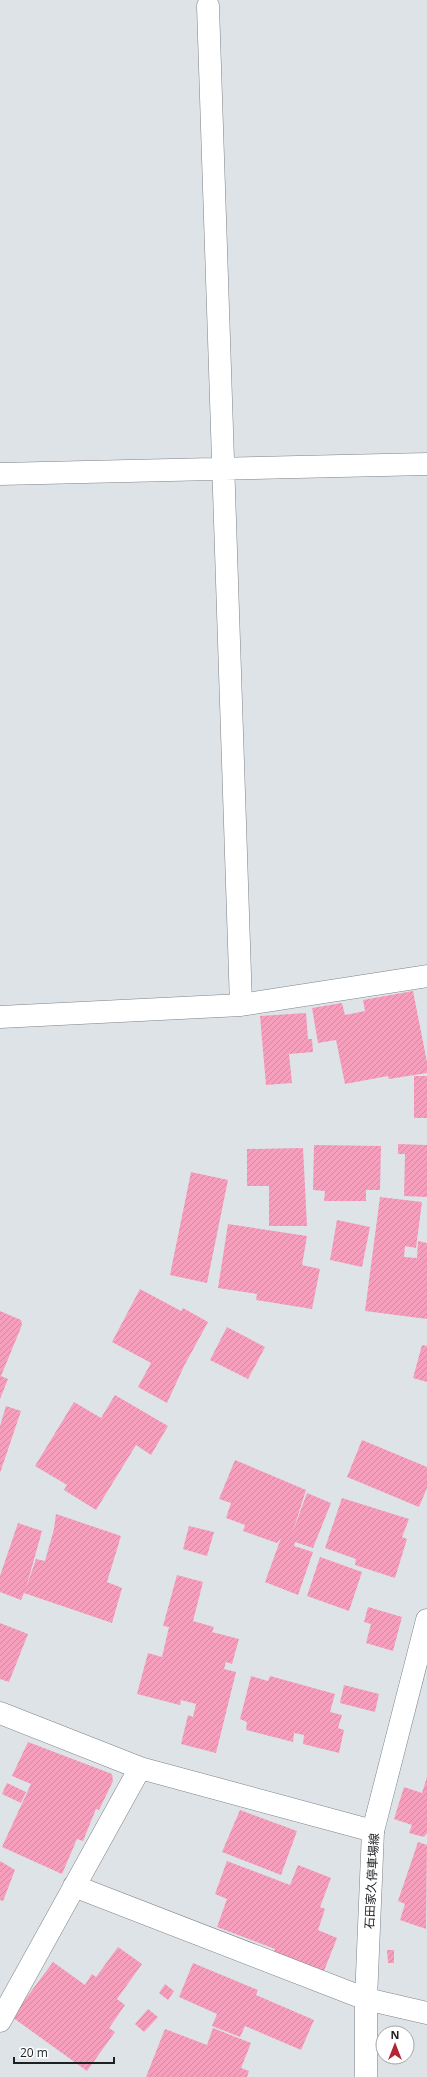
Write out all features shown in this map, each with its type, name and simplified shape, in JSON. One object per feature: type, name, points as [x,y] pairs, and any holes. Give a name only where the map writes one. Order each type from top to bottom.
[{"type":"street","points":[[208,6],[242,1005]]},
{"type":"street","points":[[0,474],[427,464]]},
{"type":"street","points":[[0,1017],[242,1005],[427,976]]},
{"type":"street","name":"石田家久停車場線","points":[[366,2077],[366,2000],[373,1831],[427,1620]]},
{"type":"street","points":[[0,1713],[140,1768],[373,1831]]},
{"type":"street","points":[[0,2021],[140,1768]]},
{"type":"street","points":[[74,1886],[366,2000],[427,2013]]},
{"type":"building","points":[[413,991],[427,1062],[427,1073],[389,1079],[388,1076],[345,1084],[336,1040],[318,1043],[312,1008],[342,1003],[345,1015],[365,1011],[363,1000]]},
{"type":"building","points":[[306,1013],[308,1039],[312,1039],[313,1052],[289,1054],[292,1083],[266,1085],[260,1016]]},
{"type":"building","points":[[414,1076],[427,1076],[427,1118],[414,1118]]},
{"type":"building","points":[[398,1144],[427,1145],[427,1197],[404,1196],[405,1154],[398,1154]]},
{"type":"building","points":[[314,1145],[381,1146],[380,1190],[366,1190],[366,1201],[324,1201],[325,1191],[313,1190]]},
{"type":"building","points":[[303,1148],[307,1226],[269,1226],[269,1186],[247,1186],[247,1149]]},
{"type":"building","points":[[191,1172],[228,1180],[207,1283],[170,1275]]},
{"type":"building","points":[[380,1197],[422,1202],[416,1248],[405,1246],[404,1257],[417,1258],[418,1241],[427,1243],[427,1319],[365,1311]]},
{"type":"building","points":[[337,1220],[370,1227],[362,1267],[330,1260]]},
{"type":"building","points":[[228,1224],[307,1236],[302,1265],[320,1269],[312,1309],[256,1300],[257,1294],[218,1288]]},
{"type":"building","points":[[140,1289],[181,1311],[183,1308],[208,1322],[184,1366],[167,1403],[138,1387],[151,1363],[112,1342]]},
{"type":"building","points":[[0,1311],[21,1320],[22,1325],[1,1376],[8,1379],[0,1399]]},
{"type":"building","points":[[227,1327],[265,1347],[248,1379],[210,1360]]},
{"type":"building","points":[[422,1345],[427,1346],[427,1382],[413,1378]]},
{"type":"building","points":[[115,1395],[168,1426],[151,1455],[136,1445],[96,1510],[64,1490],[67,1485],[35,1466],[74,1402],[101,1418]]},
{"type":"building","points":[[6,1406],[21,1411],[0,1473],[0,1426]]},
{"type":"building","points":[[362,1440],[427,1467],[427,1488],[419,1507],[347,1477]]},
{"type":"building","points":[[235,1460],[306,1490],[292,1534],[307,1493],[331,1503],[313,1548],[295,1542],[294,1546],[313,1552],[298,1595],[265,1582],[281,1538],[277,1543],[243,1531],[245,1525],[226,1518],[231,1503],[219,1499]]},
{"type":"building","points":[[342,1498],[409,1519],[402,1537],[407,1539],[395,1578],[355,1565],[356,1559],[325,1548]]},
{"type":"building","points":[[56,1514],[121,1536],[107,1582],[122,1588],[112,1623],[24,1593],[21,1600],[0,1592],[0,1576],[18,1523],[42,1531],[26,1588],[36,1559],[45,1561],[54,1529]]},
{"type":"building","points":[[189,1526],[214,1532],[207,1556],[183,1549]]},
{"type":"building","points":[[320,1557],[362,1572],[349,1611],[307,1596]]},
{"type":"building","points":[[177,1575],[203,1582],[193,1621],[214,1627],[212,1632],[239,1639],[232,1664],[226,1662],[224,1669],[236,1672],[216,1753],[181,1744],[188,1715],[193,1717],[196,1704],[181,1700],[180,1705],[137,1694],[148,1653],[162,1657],[169,1627],[163,1626]]},
{"type":"building","points":[[368,1607],[402,1617],[393,1651],[366,1643],[371,1624],[364,1622]]},
{"type":"building","points":[[0,1623],[28,1634],[9,1682],[0,1679]]},
{"type":"building","points":[[251,1676],[268,1681],[270,1676],[335,1694],[330,1712],[342,1715],[338,1728],[344,1730],[339,1753],[303,1744],[304,1735],[294,1733],[293,1742],[246,1730],[247,1722],[240,1719]]},
{"type":"building","points":[[344,1685],[379,1694],[375,1712],[340,1703]]},
{"type":"building","points":[[28,1742],[112,1774],[113,1781],[99,1810],[96,1809],[83,1841],[77,1839],[62,1874],[2,1847],[31,1784],[12,1776]]},
{"type":"building","points":[[427,1777],[427,1833],[424,1837],[409,1833],[412,1825],[394,1819],[404,1787],[422,1793]]},
{"type":"building","points":[[7,1783],[26,1792],[21,1803],[2,1794]]},
{"type":"building","points":[[240,1810],[297,1831],[281,1875],[222,1852]]},
{"type":"building","points":[[418,1842],[427,1845],[426,1929],[400,1920],[405,1904],[398,1901]]},
{"type":"building","points":[[0,1861],[15,1870],[3,1901],[0,1900]]},
{"type":"building","points":[[227,1861],[290,1885],[298,1865],[331,1878],[320,1907],[325,1909],[318,1930],[337,1938],[322,1976],[272,1956],[275,1949],[217,1927],[227,1899],[215,1894]]},
{"type":"building","points":[[118,1947],[142,1964],[117,1999],[125,2005],[109,2028],[115,2032],[87,2071],[12,2017],[53,1962],[85,1985],[92,1974],[96,1977]]},
{"type":"building","points":[[387,1950],[394,1950],[394,1963],[388,1963]]},
{"type":"building","points":[[193,1963],[258,1990],[256,1995],[314,2020],[301,2050],[245,2026],[240,2037],[212,2026],[217,2014],[179,1997]]},
{"type":"building","points":[[165,1984],[174,1991],[168,2000],[159,1993]]},
{"type":"building","points":[[148,2009],[158,2017],[144,2032],[135,2024]]},
{"type":"building","points":[[213,2028],[251,2043],[241,2068],[249,2071],[247,2077],[146,2077],[165,2029],[207,2045]]}]
